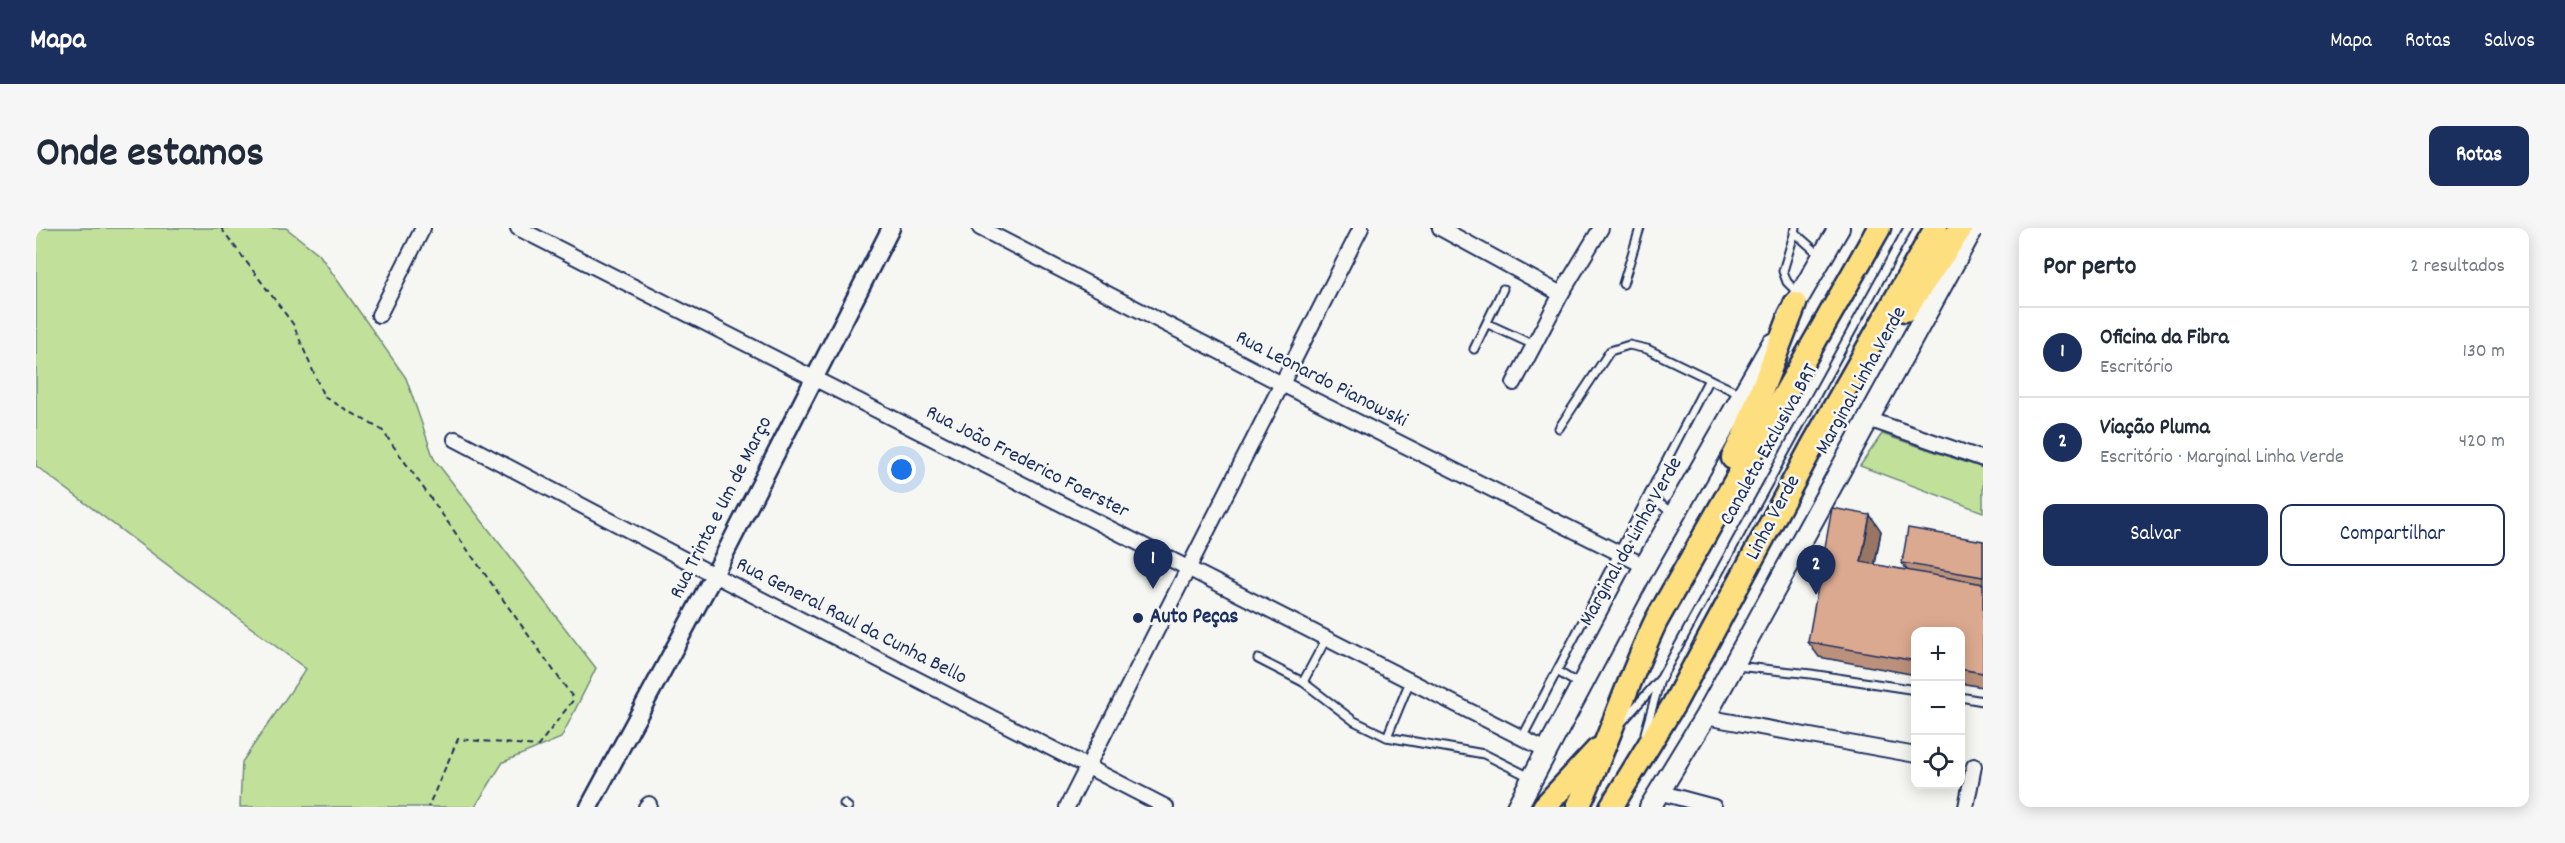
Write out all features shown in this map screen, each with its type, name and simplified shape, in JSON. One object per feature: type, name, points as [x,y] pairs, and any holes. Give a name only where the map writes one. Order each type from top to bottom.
[{"type":"highway","points":[[1578,807],[1608,738],[1635,664],[1656,621],[1879,228]]},
{"type":"highway","name":"Linha Verde","points":[[1611,807],[1674,704],[1813,445],[1936,228]]},
{"type":"highway","points":[[1813,445],[1961,228]]},
{"type":"highway","points":[[1691,560],[1705,512],[1744,436],[1797,300]]},
{"type":"highway","points":[[1544,807],[1608,738]]},
{"type":"main road","points":[[1797,300],[1839,228]]},
{"type":"main road","name":"Marginal Linha Verde","points":[[1654,800],[1705,717],[1973,228]]},
{"type":"main road","name":"Marginal da Linha Verde","points":[[1517,807],[1645,566],[1797,300]]},
{"type":"street","points":[[379,315],[423,228]]},
{"type":"street","name":"Rua João Frederico Foerster","points":[[518,228],[1548,751]]},
{"type":"street","name":"Rua Trinta e Um de Março","points":[[589,807],[714,575],[891,228]]},
{"type":"street","name":"Rua Leonardo Pianowski","points":[[980,228],[1282,384],[1645,566]]},
{"type":"street","points":[[1067,807],[1361,228]]},
{"type":"street","points":[[1440,228],[1561,294]]},
{"type":"street","points":[[1514,383],[1561,294],[1600,228]]},
{"type":"street","points":[[1868,418],[1983,459]]},
{"type":"street","name":"Rua General Raul da Cunha Bello","points":[[455,439],[1166,807]]},
{"type":"street","points":[[1705,717],[1911,754]]},
{"type":"street","points":[[1966,807],[1973,766]]},
{"type":"street","points":[[1654,800],[1714,807]]},
{"type":"lane","points":[[1623,284],[1640,228]]},
{"type":"lane","name":"Canaleta Exclusiva BRT","points":[[1608,738],[1661,678],[1908,228]]},
{"type":"lane","points":[[1797,300],[1783,271],[1795,230],[1822,257]]},
{"type":"lane","points":[[1474,349],[1503,289]]},
{"type":"lane","points":[[1488,324],[1534,345]]},
{"type":"lane","points":[[1559,429],[1610,351],[1629,345],[1647,349],[1743,395]]},
{"type":"lane","points":[[1522,738],[1709,379]]},
{"type":"lane","points":[[1649,495],[1674,515]]},
{"type":"lane","points":[[1304,682],[1326,639]]},
{"type":"lane","points":[[1258,659],[1304,682],[1354,721],[1387,737],[1484,754],[1533,779]]},
{"type":"lane","points":[[1733,666],[1811,674],[1911,689]]},
{"type":"lane","points":[[1557,671],[1581,685]]},
{"type":"lane","name":"Canaleta Exclusiva BRT","points":[[1637,762],[1661,678]]},
{"type":"lane","points":[[1387,737],[1410,681]]},
{"type":"lane","points":[[1965,698],[1983,701]]},
{"type":"path","points":[[221,228],[293,324],[324,397],[382,430],[574,699],[538,746],[458,739],[428,807]]},
{"type":"green space","points":[[36,228],[286,228],[319,254],[406,378],[434,459],[596,668],[561,738],[503,762],[475,807],[240,807],[242,762],[306,669],[36,466]]},
{"type":"green space","points":[[1882,434],[1983,468],[1983,512],[1860,466]]},
{"type":"building","points":[[1832,508],[1870,515],[1861,562],[1983,584],[1983,673],[1965,670],[1965,627],[1911,627],[1911,660],[1808,642]]},
{"type":"building","points":[[1908,528],[1983,541],[1983,577],[1902,563]]},
{"type":"place","name":"Oficina da Fibra","points":[[1153,589]]},
{"type":"place","name":"Viação Pluma","points":[[1816,595]]},
{"type":"place","name":"Auto Peças","points":[[1138,618]]}]
